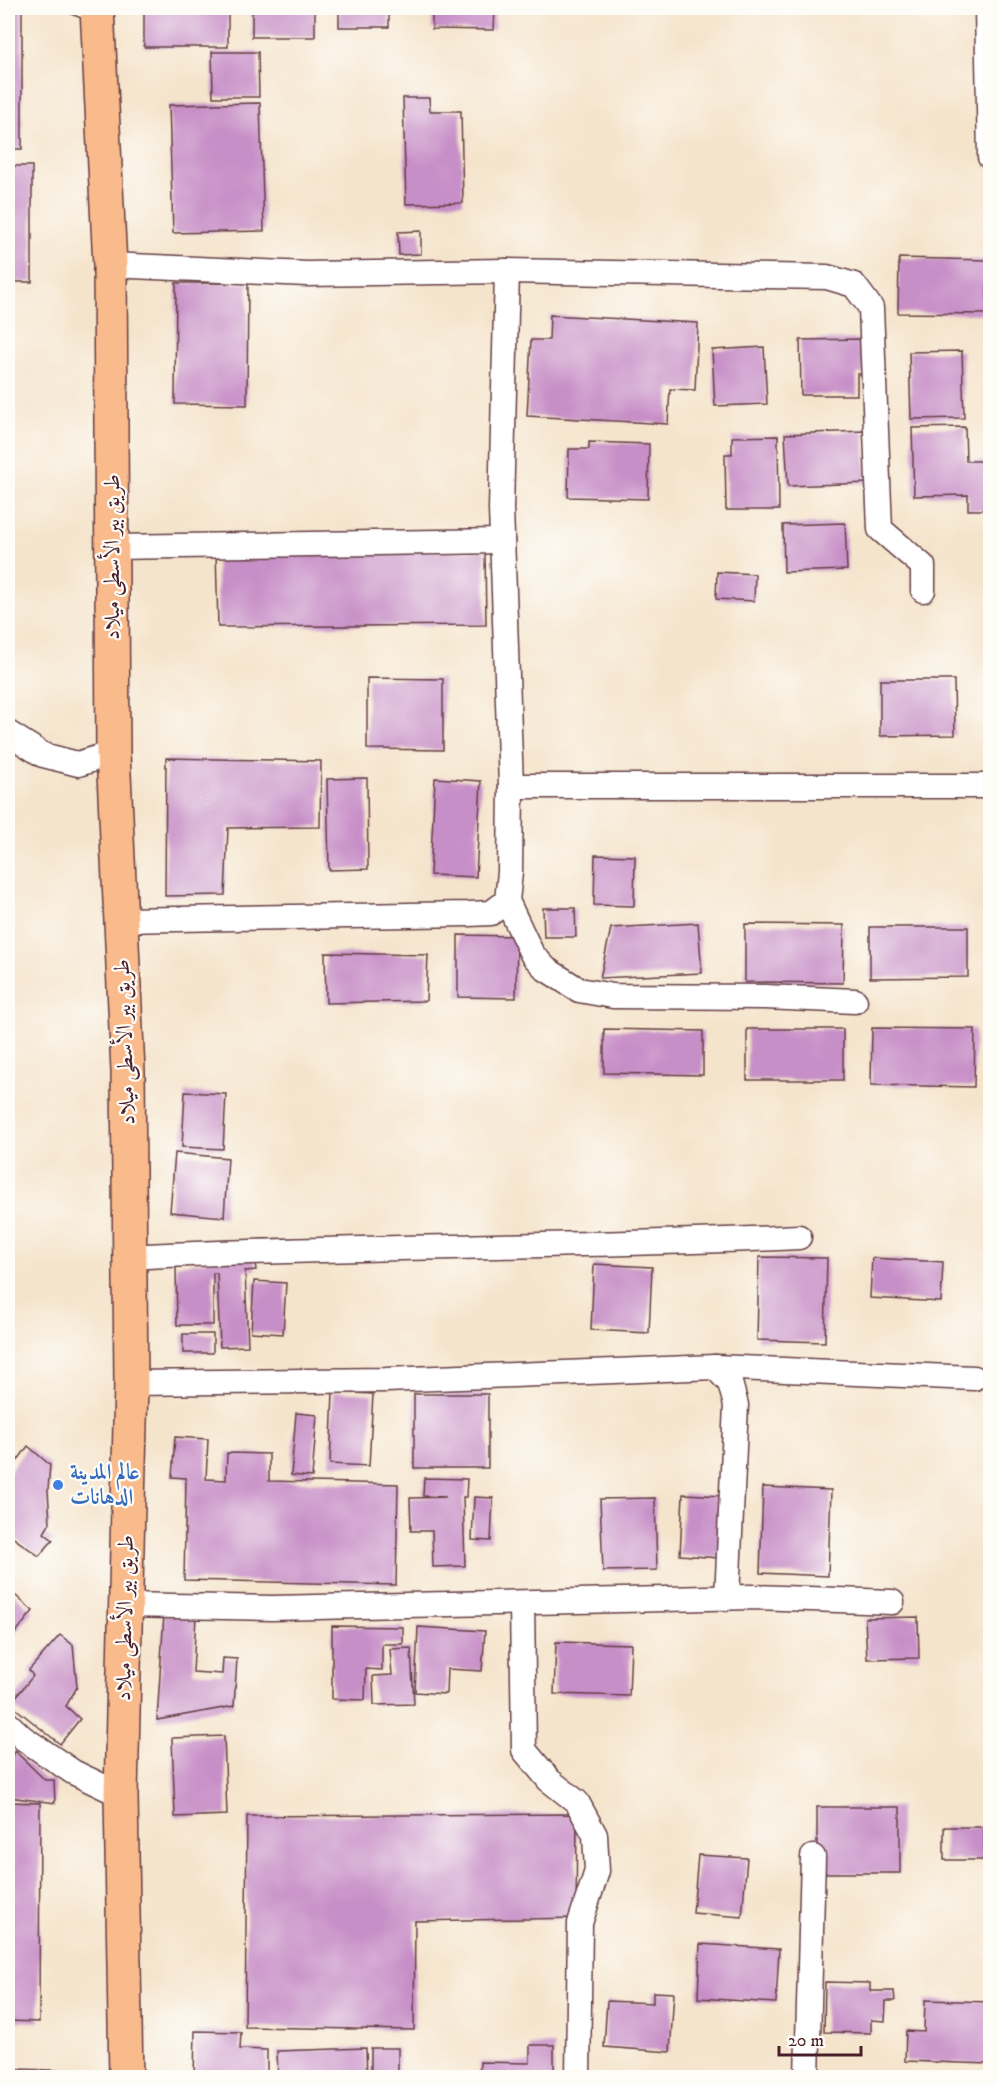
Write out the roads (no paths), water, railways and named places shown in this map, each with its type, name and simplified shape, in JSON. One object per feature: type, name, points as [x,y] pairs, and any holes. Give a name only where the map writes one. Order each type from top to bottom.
[{"type":"main road","name":"طريق بير الأسطى ميلاد","points":[[90,11],[110,265],[113,753],[128,1071],[131,1383],[124,1605],[122,1795],[126,2078]]},
{"type":"street","points":[[987,8],[990,157]]},
{"type":"street","points":[[110,265],[307,274],[507,271],[827,277],[854,285],[871,308],[880,529],[923,566],[922,590]]},
{"type":"street","points":[[507,271],[502,541],[511,786],[510,872],[507,901],[532,954],[546,969],[579,990],[613,996],[765,997],[855,1001]]},
{"type":"street","points":[[112,548],[502,541]]},
{"type":"street","points":[[8,733],[43,755],[78,764],[113,753]]},
{"type":"street","points":[[511,786],[990,786]]},
{"type":"street","points":[[121,920],[491,913],[507,901]]},
{"type":"street","points":[[128,1257],[220,1252],[716,1241],[799,1237]]},
{"type":"street","points":[[131,1383],[386,1380],[715,1367],[974,1378]]},
{"type":"street","points":[[715,1367],[730,1383],[736,1405],[727,1598]]},
{"type":"street","points":[[124,1605],[272,1608],[752,1597],[892,1602]]},
{"type":"street","points":[[522,1603],[524,1750],[549,1780],[577,1802],[595,1835],[597,1871],[580,1923],[578,2078]]},
{"type":"street","points":[[8,1724],[23,1738],[73,1772],[122,1795]]},
{"type":"street","points":[[807,2078],[813,1857]]},
{"type":"place","name":"عالم المدينة الدهانات","points":[[58,1485]]}]
